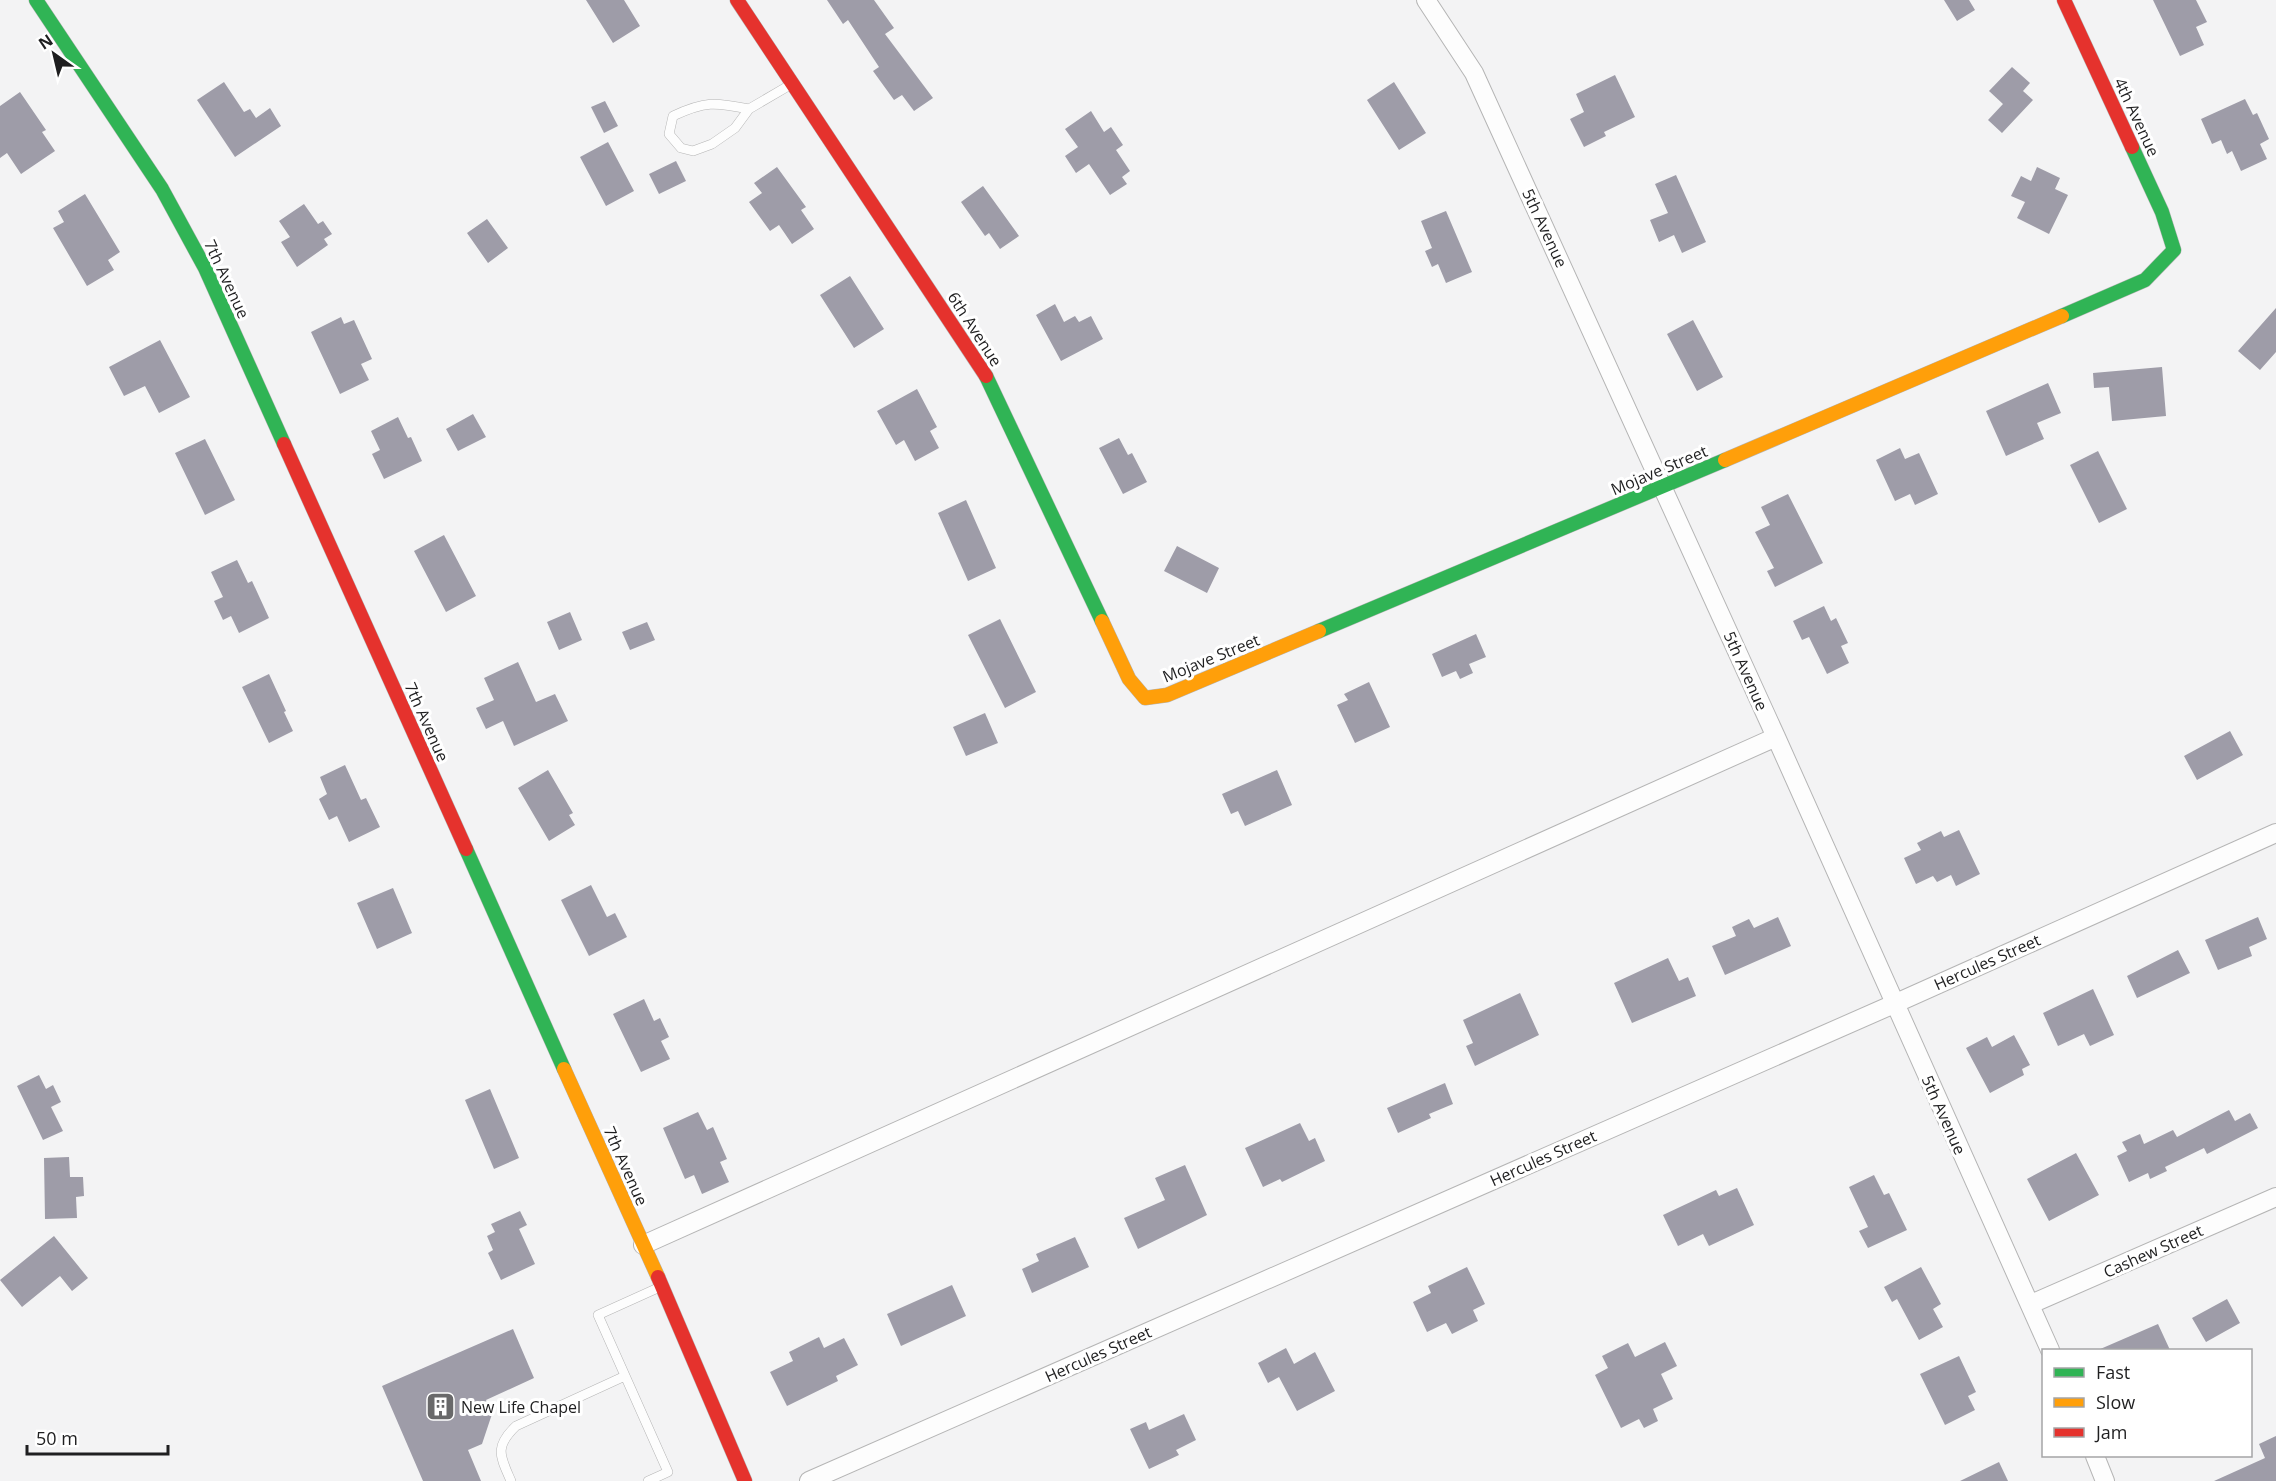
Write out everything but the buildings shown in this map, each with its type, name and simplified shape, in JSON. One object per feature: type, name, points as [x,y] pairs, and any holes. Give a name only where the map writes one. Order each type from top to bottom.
[{"type":"street","name":"7th Avenue","points":[[36,0],[162,189],[205,268],[662,1286],[745,1481]]},
{"type":"street","name":"6th Avenue","points":[[737,0],[986,375],[1129,679],[1145,698]]},
{"type":"street","name":"5th Avenue","points":[[1426,0],[1474,73],[1776,737],[2050,1349]]},
{"type":"street","name":"4th Avenue","points":[[2064,0],[2162,212],[2174,250]]},
{"type":"street","name":"Mojave Street","points":[[1145,698],[1167,695],[1663,487],[2145,280],[2174,250]]},
{"type":"street","points":[[643,1245],[1776,737]]},
{"type":"street","name":"Hercules Street","points":[[809,1481],[1894,1004],[2276,833]]},
{"type":"street","name":"Cashew Street","points":[[2031,1304],[2276,1197]]},
{"type":"street","points":[[2096,1457],[2106,1481]]},
{"type":"lane","points":[[749,109],[720,103],[698,104],[673,116],[669,134],[681,148],[693,151],[712,144],[735,128],[749,109],[792,84]]},
{"type":"lane","points":[[648,1481],[668,1472],[598,1315],[662,1286]]},
{"type":"lane","points":[[511,1481],[502,1460],[500,1448],[506,1436],[516,1426],[625,1376]]},
{"type":"traffic: fast","points":[[36,0],[162,189],[205,268],[284,444]]},
{"type":"traffic: fast","points":[[2062,316],[2145,280],[2174,250],[2162,212],[2132,147]]},
{"type":"traffic: fast","points":[[986,376],[1102,621]]},
{"type":"traffic: fast","points":[[1319,631],[1725,460]]},
{"type":"traffic: fast","points":[[466,849],[564,1069]]},
{"type":"traffic: slow","points":[[1725,460],[2062,316]]},
{"type":"traffic: slow","points":[[1102,621],[1129,679],[1145,698],[1167,695],[1319,631]]},
{"type":"traffic: slow","points":[[564,1069],[658,1277]]},
{"type":"traffic: jam","points":[[737,0],[986,376]]},
{"type":"traffic: jam","points":[[2064,0],[2132,147]]},
{"type":"traffic: jam","points":[[284,444],[466,849]]},
{"type":"traffic: jam","points":[[658,1277],[745,1481]]},
{"type":"place","name":"New Life Chapel","points":[[440,1407]]}]
